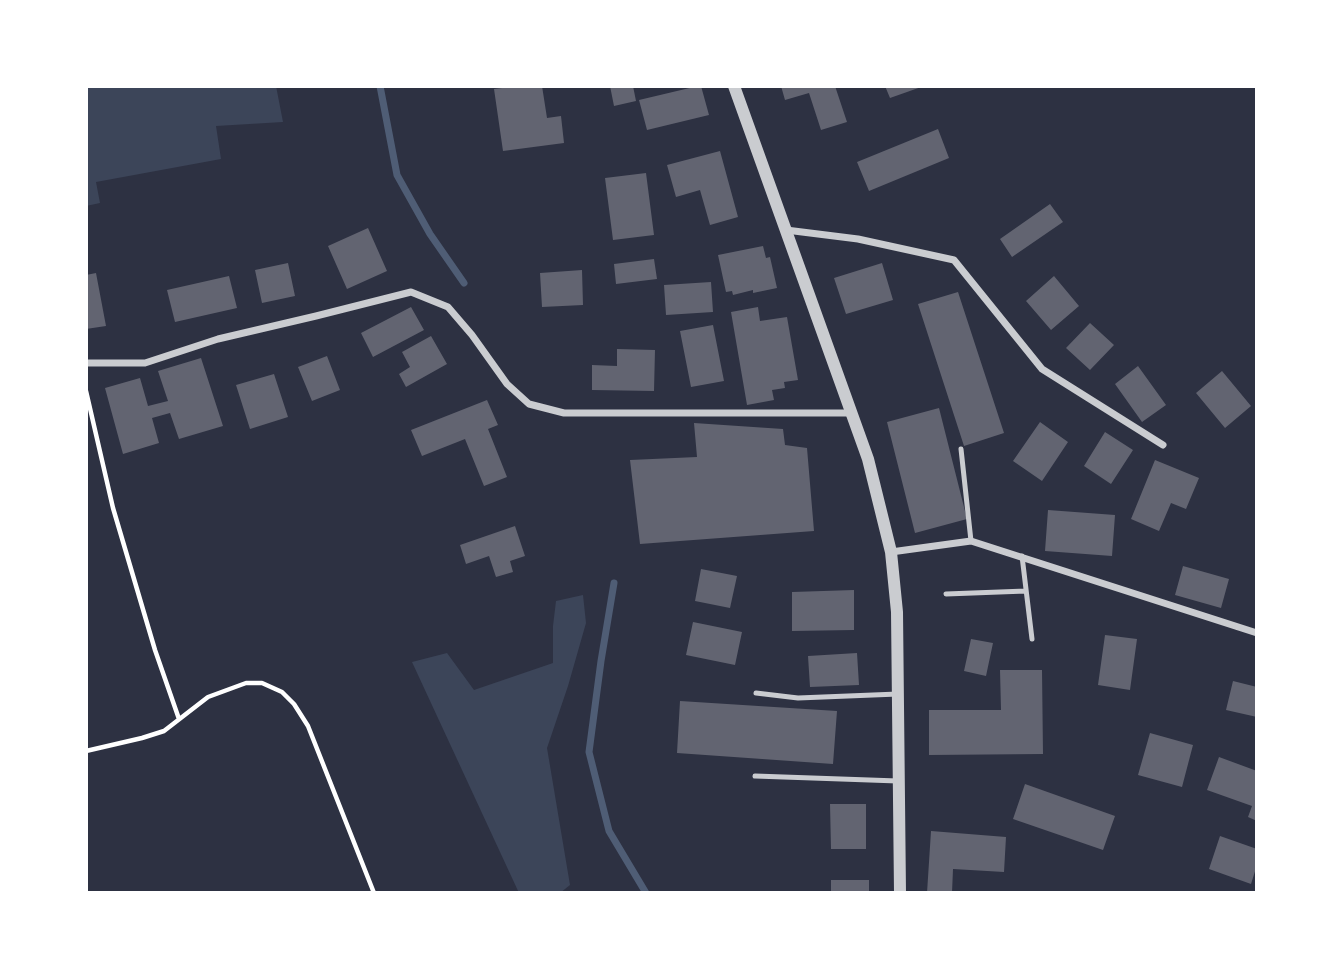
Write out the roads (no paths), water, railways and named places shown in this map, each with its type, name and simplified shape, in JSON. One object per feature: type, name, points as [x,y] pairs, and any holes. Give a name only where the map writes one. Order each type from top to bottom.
[{"type":"street","points":[[734,86],[868,460],[891,552],[897,612],[900,893]]},
{"type":"street","points":[[785,230],[858,239],[954,260],[1042,369],[1163,445]]},
{"type":"street","points":[[86,363],[145,363],[218,338],[411,292],[448,307],[507,384],[529,404],[564,413],[852,413]]},
{"type":"street","points":[[891,552],[971,541],[1257,633]]},
{"type":"lane","points":[[961,449],[971,541]]},
{"type":"lane","points":[[1022,556],[1032,639]]},
{"type":"lane","points":[[946,594],[1026,591]]},
{"type":"lane","points":[[756,693],[798,698],[898,694]]},
{"type":"lane","points":[[755,776],[898,781]]},
{"type":"waterway","points":[[380,86],[397,175],[430,234],[464,283]]},
{"type":"waterway","points":[[614,583],[589,752],[609,831],[646,893]]}]
